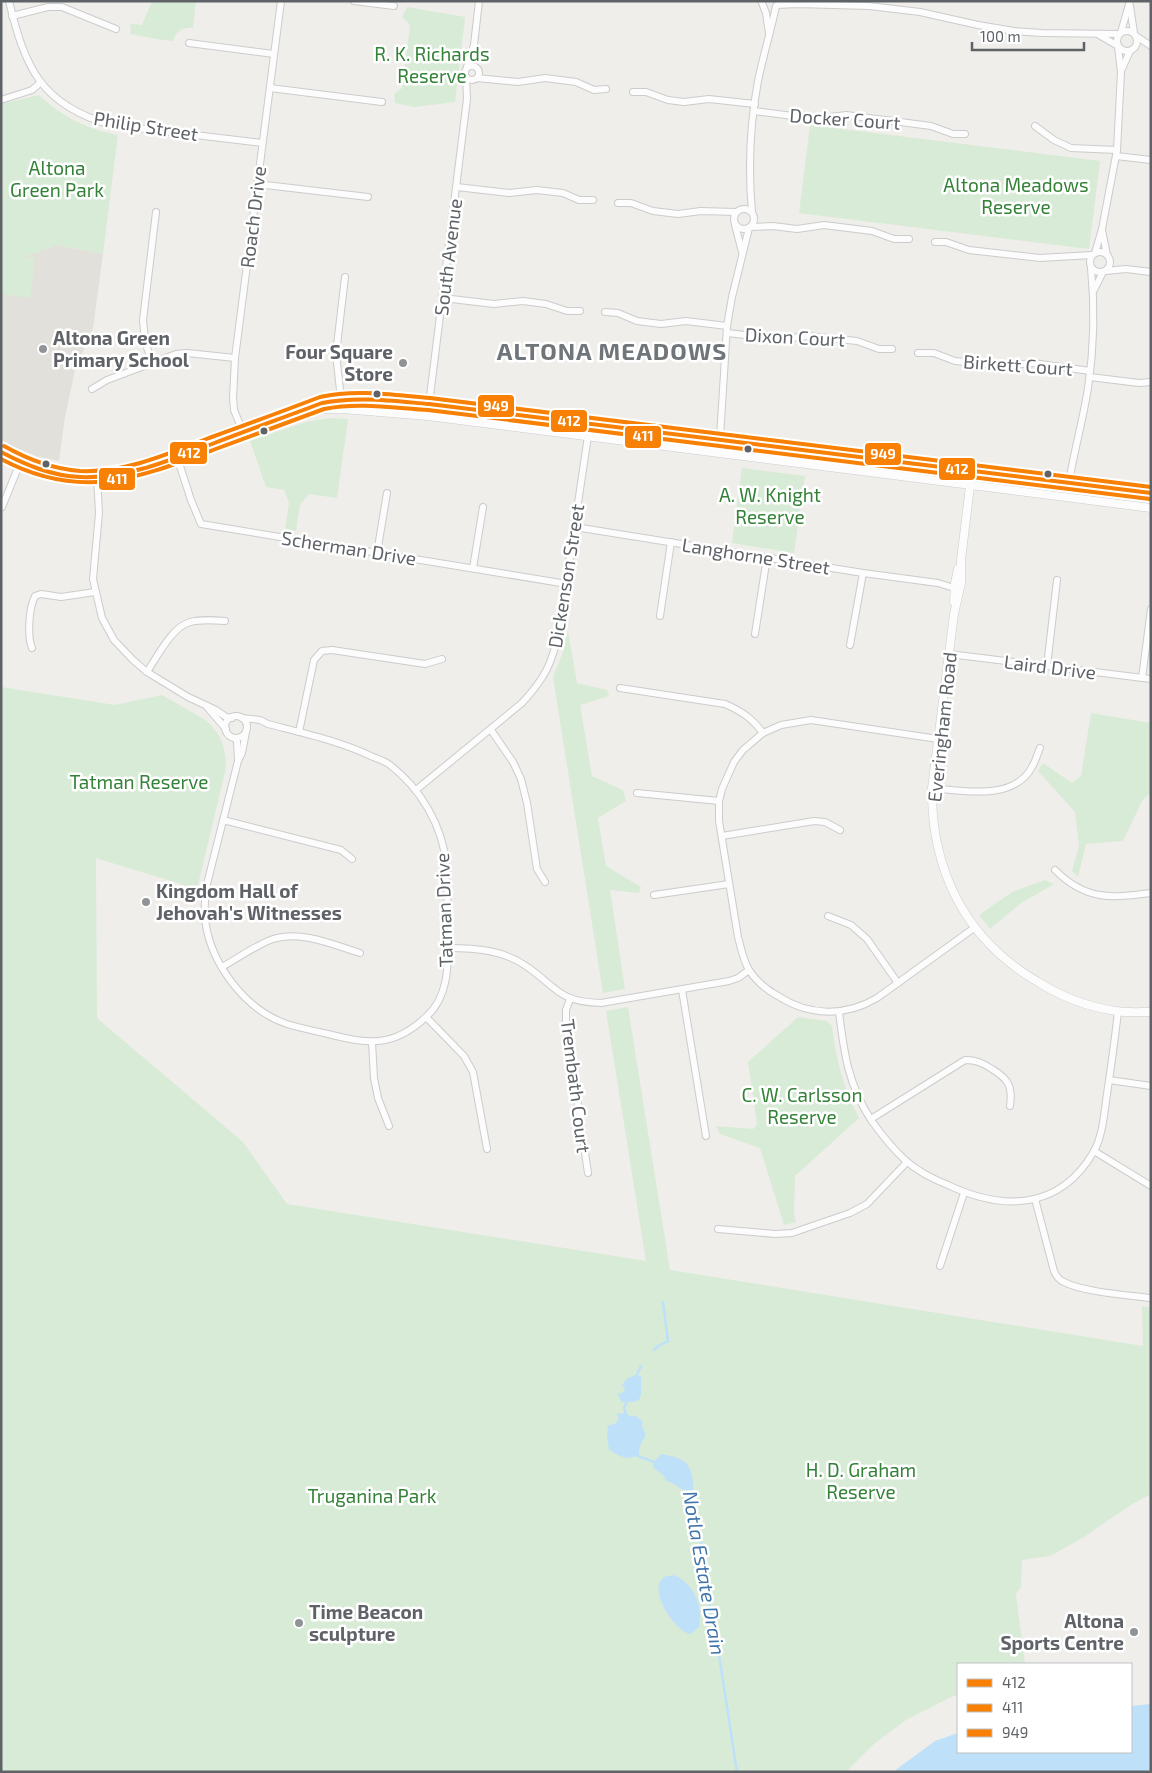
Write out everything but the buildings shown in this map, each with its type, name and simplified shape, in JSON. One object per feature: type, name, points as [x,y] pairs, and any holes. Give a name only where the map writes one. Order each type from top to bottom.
[{"type":"street","name":"Philip Street","points":[[9,1],[21,46],[40,83],[52,96],[72,110],[91,119],[111,124],[262,143]]},
{"type":"street","name":"Roach Drive","points":[[242,432],[234,410],[235,358],[281,1]]},
{"type":"street","points":[[354,1],[394,6]]},
{"type":"street","points":[[479,1],[474,45],[465,71],[466,77],[470,80],[477,78],[522,82],[544,78],[576,82],[594,90],[606,89]]},
{"type":"street","points":[[762,2],[767,6],[795,2],[883,7],[920,12],[996,28],[1042,33],[1096,34],[1120,33],[1128,30],[1151,47]]},
{"type":"street","points":[[762,2],[766,13],[769,35]]},
{"type":"street","points":[[1068,497],[1090,374],[1094,291],[1090,260],[1094,254],[1102,229],[1117,153],[1121,72],[1117,39],[1130,2]]},
{"type":"street","points":[[1121,72],[1137,43],[1130,2]]},
{"type":"street","points":[[719,453],[727,329],[742,252],[749,227],[754,221],[750,183],[751,130],[754,107],[758,81],[778,4]]},
{"type":"street","points":[[12,16],[48,7],[62,7],[116,29]]},
{"type":"street","points":[[1096,34],[1107,38],[1124,51],[1151,47]]},
{"type":"street","points":[[189,43],[274,54]]},
{"type":"street","points":[[474,45],[480,74],[477,78]]},
{"type":"street","points":[[467,67],[473,65],[497,79]]},
{"type":"street","name":"South Avenue","points":[[428,416],[467,99],[466,77]]},
{"type":"street","name":"South Avenue","points":[[467,99],[477,78]]},
{"type":"street","points":[[1,100],[32,90],[40,83]]},
{"type":"street","points":[[270,88],[382,102]]},
{"type":"street","name":"Docker Court","points":[[633,92],[646,92],[668,100],[684,102],[709,99],[816,119],[846,116],[931,126],[953,134],[965,134]]},
{"type":"street","points":[[1036,126],[1059,143],[1071,148],[1117,153],[1151,160]]},
{"type":"street","points":[[742,252],[733,217],[747,197],[750,183]]},
{"type":"street","points":[[257,184],[368,197]]},
{"type":"street","points":[[457,187],[509,193],[538,190],[563,193],[579,200],[594,200]]},
{"type":"street","points":[[618,203],[631,202],[654,211],[678,214],[701,210],[718,212],[747,209],[762,222],[773,226]]},
{"type":"street","points":[[152,363],[145,341],[143,320],[156,212]]},
{"type":"street","points":[[718,212],[743,229],[773,226],[797,229],[824,225],[872,231],[894,239],[908,239]]},
{"type":"street","points":[[1094,291],[1110,264],[1102,229]]},
{"type":"street","points":[[935,242],[946,242],[969,250],[1040,258],[1101,252],[1118,266],[1126,269]]},
{"type":"street","points":[[1075,256],[1097,272],[1126,269],[1151,272]]},
{"type":"street","points":[[343,409],[336,354],[345,277]]},
{"type":"street","points":[[443,298],[494,304],[523,300],[549,304],[567,312],[580,311]]},
{"type":"street","name":"Dixon Court","points":[[605,312],[618,313],[637,321],[661,324],[686,321],[784,339],[808,336],[857,341],[879,349],[892,349]]},
{"type":"street","points":[[92,389],[107,380],[176,354],[188,353],[235,358]]},
{"type":"street","name":"Birkett Court","points":[[918,353],[934,353],[956,361],[1004,366],[1033,362],[1139,383],[1151,382]]},
{"type":"street","points":[[1,452],[20,462],[50,473],[80,477],[112,476],[146,468],[322,403],[342,399],[385,399],[1151,493]]},
{"type":"street","points":[[303,410],[343,409],[428,416],[1151,508]]},
{"type":"street","name":"Dickenson Street","points":[[416,790],[522,703],[536,688],[554,656],[567,584],[590,423]]},
{"type":"street","name":"Scherman Drive","points":[[176,457],[201,524],[567,584]]},
{"type":"street","points":[[2,507],[20,462]]},
{"type":"street","name":"Everingham Road","points":[[972,470],[961,560],[956,585],[932,788],[936,842],[944,869],[953,892],[974,928],[1020,972],[1059,995],[1092,1006],[1118,1012],[1151,1012]]},
{"type":"street","points":[[97,476],[99,513],[93,579],[102,618],[114,640],[147,672],[226,717],[242,718],[245,720],[246,730],[244,735],[235,738],[229,734],[206,706]]},
{"type":"street","points":[[377,553],[387,493]]},
{"type":"street","points":[[473,568],[483,507]]},
{"type":"street","name":"Langhorne Street","points":[[575,527],[863,573],[956,585]]},
{"type":"street","points":[[660,616],[671,542]]},
{"type":"street","points":[[755,634],[767,557]]},
{"type":"street","points":[[850,645],[863,573]]},
{"type":"street","points":[[1046,666],[1056,580]]},
{"type":"street","points":[[32,648],[29,636],[35,596],[41,594],[62,597],[95,592]]},
{"type":"street","points":[[1142,678],[1151,609]]},
{"type":"street","points":[[147,672],[177,630],[188,623],[203,620],[225,621]]},
{"type":"street","points":[[300,732],[314,660],[322,651],[332,650],[426,664],[442,659]]},
{"type":"street","name":"Laird Drive","points":[[949,654],[1151,679]]},
{"type":"street","points":[[620,688],[725,704],[740,710],[754,721],[763,733]]},
{"type":"street","points":[[226,729],[227,723],[232,718]]},
{"type":"street","name":"Tatman Drive","points":[[242,718],[260,720],[358,750],[389,764],[416,790],[430,812],[440,833],[446,863],[448,973],[437,1005],[426,1017],[403,1034],[388,1040],[372,1042],[353,1040],[287,1024],[268,1015],[245,997],[236,987],[222,967],[208,936],[204,908],[206,888],[238,761],[242,753],[246,730],[255,724],[268,724]]},
{"type":"street","points":[[938,739],[811,720],[781,725],[763,733],[743,750],[727,774],[719,801],[719,821],[738,937],[749,970],[767,990],[792,1005],[814,1011],[839,1012],[868,1004],[974,928]]},
{"type":"street","points":[[491,730],[513,762],[521,779],[537,869],[545,882]]},
{"type":"street","name":"Tatman Drive","points":[[235,738],[238,761]]},
{"type":"street","points":[[932,788],[978,792],[1001,790],[1020,781],[1032,768],[1040,748]]},
{"type":"street","points":[[637,793],[719,801]]},
{"type":"street","points":[[223,820],[341,850],[352,859]]},
{"type":"street","points":[[722,836],[814,820],[825,822],[840,830]]},
{"type":"street","points":[[1055,870],[1077,888],[1095,895],[1115,897],[1151,893]]},
{"type":"street","points":[[654,895],[729,884]]},
{"type":"street","points":[[828,916],[851,925],[867,939],[898,983]]},
{"type":"street","points":[[222,967],[272,940],[284,937],[296,936],[360,952]]},
{"type":"street","points":[[448,948],[487,949],[514,959],[526,966],[556,991],[570,999],[583,1002],[601,1003],[729,981],[738,978],[749,970]]},
{"type":"street","points":[[682,990],[706,1136]]},
{"type":"street","name":"Trembath Court","points":[[570,999],[566,1010],[566,1024],[588,1173]]},
{"type":"street","points":[[839,1012],[846,1067],[856,1092],[871,1118],[906,1162],[935,1180],[964,1193],[995,1200],[1016,1202],[1035,1199],[1055,1192],[1070,1182],[1082,1170],[1094,1151],[1102,1127],[1118,1012]]},
{"type":"street","points":[[426,1017],[464,1056],[473,1072],[487,1149]]},
{"type":"street","points":[[372,1042],[378,1098],[389,1126]]},
{"type":"street","points":[[871,1118],[965,1060],[982,1062],[1005,1076],[1010,1091],[1010,1106]]},
{"type":"street","points":[[1109,1080],[1151,1086]]},
{"type":"street","points":[[1094,1151],[1151,1186]]},
{"type":"street","points":[[718,1229],[775,1234],[792,1233],[850,1213],[867,1204],[906,1162]]},
{"type":"street","points":[[940,1266],[964,1193]]},
{"type":"street","points":[[1035,1199],[1054,1271],[1058,1278],[1076,1287],[1150,1298]]},
{"type":"shaded area","name":"Altona Green Primary School","points":[[56,245],[103,254],[93,328],[75,370],[65,417],[59,461],[36,456],[1,439],[1,253],[20,256],[30,255]]},
{"type":"green space","points":[[152,1],[196,1],[193,28],[180,30],[173,41],[131,34],[130,24],[142,25]]},
{"type":"green space","name":"R. K. Richards Reserve","points":[[407,7],[465,17],[455,102],[415,107],[395,103],[394,94],[402,88],[410,25],[402,17]]},
{"type":"green space","name":"Altona Green Park","points":[[39,95],[57,110],[75,121],[85,126],[118,135],[103,254],[56,245],[30,255],[21,256],[35,258],[30,298],[1,294],[1,254],[8,255],[1,253],[1,104]]},
{"type":"green space","name":"Altona Meadows Reserve","points":[[810,125],[1100,161],[1089,249],[799,213]]},
{"type":"green space","points":[[330,418],[348,419],[337,498],[309,494],[300,505],[296,531],[285,530],[289,503],[284,490],[266,487],[250,441],[306,422]]},
{"type":"green space","name":"A. W. Knight Reserve","points":[[742,468],[805,476],[794,553],[732,543]]},
{"type":"green space","points":[[568,631],[577,683],[607,690],[609,696],[580,705],[592,776],[623,790],[626,801],[598,818],[606,866],[641,887],[639,893],[610,890],[625,989],[603,993],[553,677],[562,655]]},
{"type":"green space","points":[[1,687],[115,705],[162,695],[204,719],[219,736],[224,749],[225,772],[197,889],[96,858],[97,1018],[243,1142],[287,1204],[646,1261],[606,1011],[628,1007],[670,1270],[1143,1346],[1142,1306],[1151,1308],[1151,1494],[1132,1504],[1084,1537],[1050,1556],[1022,1560],[1021,1587],[1016,1594],[1025,1663],[957,1663],[957,1695],[906,1720],[874,1744],[846,1772],[1,1772]]},
{"type":"green space","points":[[1091,713],[1151,723],[1151,792],[1142,801],[1123,841],[1086,844],[1078,877],[1072,871],[1079,846],[1075,812],[1038,771],[1043,763],[1072,783],[1081,776]]},
{"type":"green space","points":[[1045,880],[1054,884],[1021,903],[990,929],[979,915],[1012,892]]},
{"type":"green space","name":"C. W. Carlsson Reserve","points":[[798,1017],[827,1021],[832,1026],[841,1073],[859,1118],[795,1176],[794,1215],[796,1222],[784,1225],[760,1148],[720,1134],[716,1126],[753,1129],[757,1124],[748,1062]]},
{"type":"water","points":[[634,1375],[641,1376],[639,1400],[621,1402],[618,1394],[624,1392],[625,1388],[622,1386],[627,1379]]},
{"type":"water","points":[[623,1413],[636,1416],[643,1422],[642,1426],[645,1437],[640,1446],[638,1456],[626,1458],[609,1450],[608,1426],[616,1423],[619,1418],[616,1414]]},
{"type":"water","points":[[661,1454],[678,1458],[686,1463],[692,1474],[693,1494],[666,1481],[664,1476],[653,1467],[654,1462]]},
{"type":"water","points":[[673,1575],[687,1584],[695,1594],[699,1606],[699,1627],[690,1634],[677,1626],[661,1601],[659,1585],[663,1578]]},
{"type":"water","points":[[1151,1704],[1151,1772],[893,1772],[935,1741],[957,1733],[957,1753],[1132,1753],[1132,1706]]},
{"type":"waterway","name":"Notla Estate Drain","points":[[654,1350],[668,1341],[663,1302]]},
{"type":"waterway","name":"Notla Estate Drain","points":[[636,1377],[641,1366]]},
{"type":"waterway","name":"Notla Estate Drain","points":[[626,1414],[624,1408],[627,1401]]},
{"type":"waterway","name":"Notla Estate Drain","points":[[638,1453],[638,1456],[657,1463]]},
{"type":"waterway","name":"Notla Estate Drain","points":[[692,1492],[737,1772]]},
{"type":"transit line","name":"949","points":[[4,446],[50,466],[80,471],[113,469],[162,456],[320,397],[347,393],[375,393],[430,398],[1151,487]]},
{"type":"transit line","name":"412","points":[[1,452],[49,472],[80,477],[114,475],[164,462],[322,403],[348,400],[375,400],[429,404],[1151,493]]},
{"type":"transit line","name":"411","points":[[1,459],[30,472],[57,479],[82,482],[108,481],[158,470],[324,409],[376,406],[428,410],[1150,499]]},
{"type":"place","name":"Altona Green Primary School","points":[[43,349]]},
{"type":"place","name":"Four Square Store","points":[[403,363]]},
{"type":"place","name":"Kingdom Hall of Jehovah's Witnesses","points":[[146,902]]},
{"type":"place","name":"Time Beacon sculpture","points":[[299,1623]]},
{"type":"place","name":"Altona Sports Centre","points":[[1134,1632]]},
{"type":"district","name":"ALTONA MEADOWS","points":[[612,352]]},
{"type":"park label","name":"Tatman Reserve","points":[[139,782]]},
{"type":"park label","name":"H. D. Graham Reserve","points":[[861,1481]]},
{"type":"park label","name":"Truganina Park","points":[[372,1496]]}]
